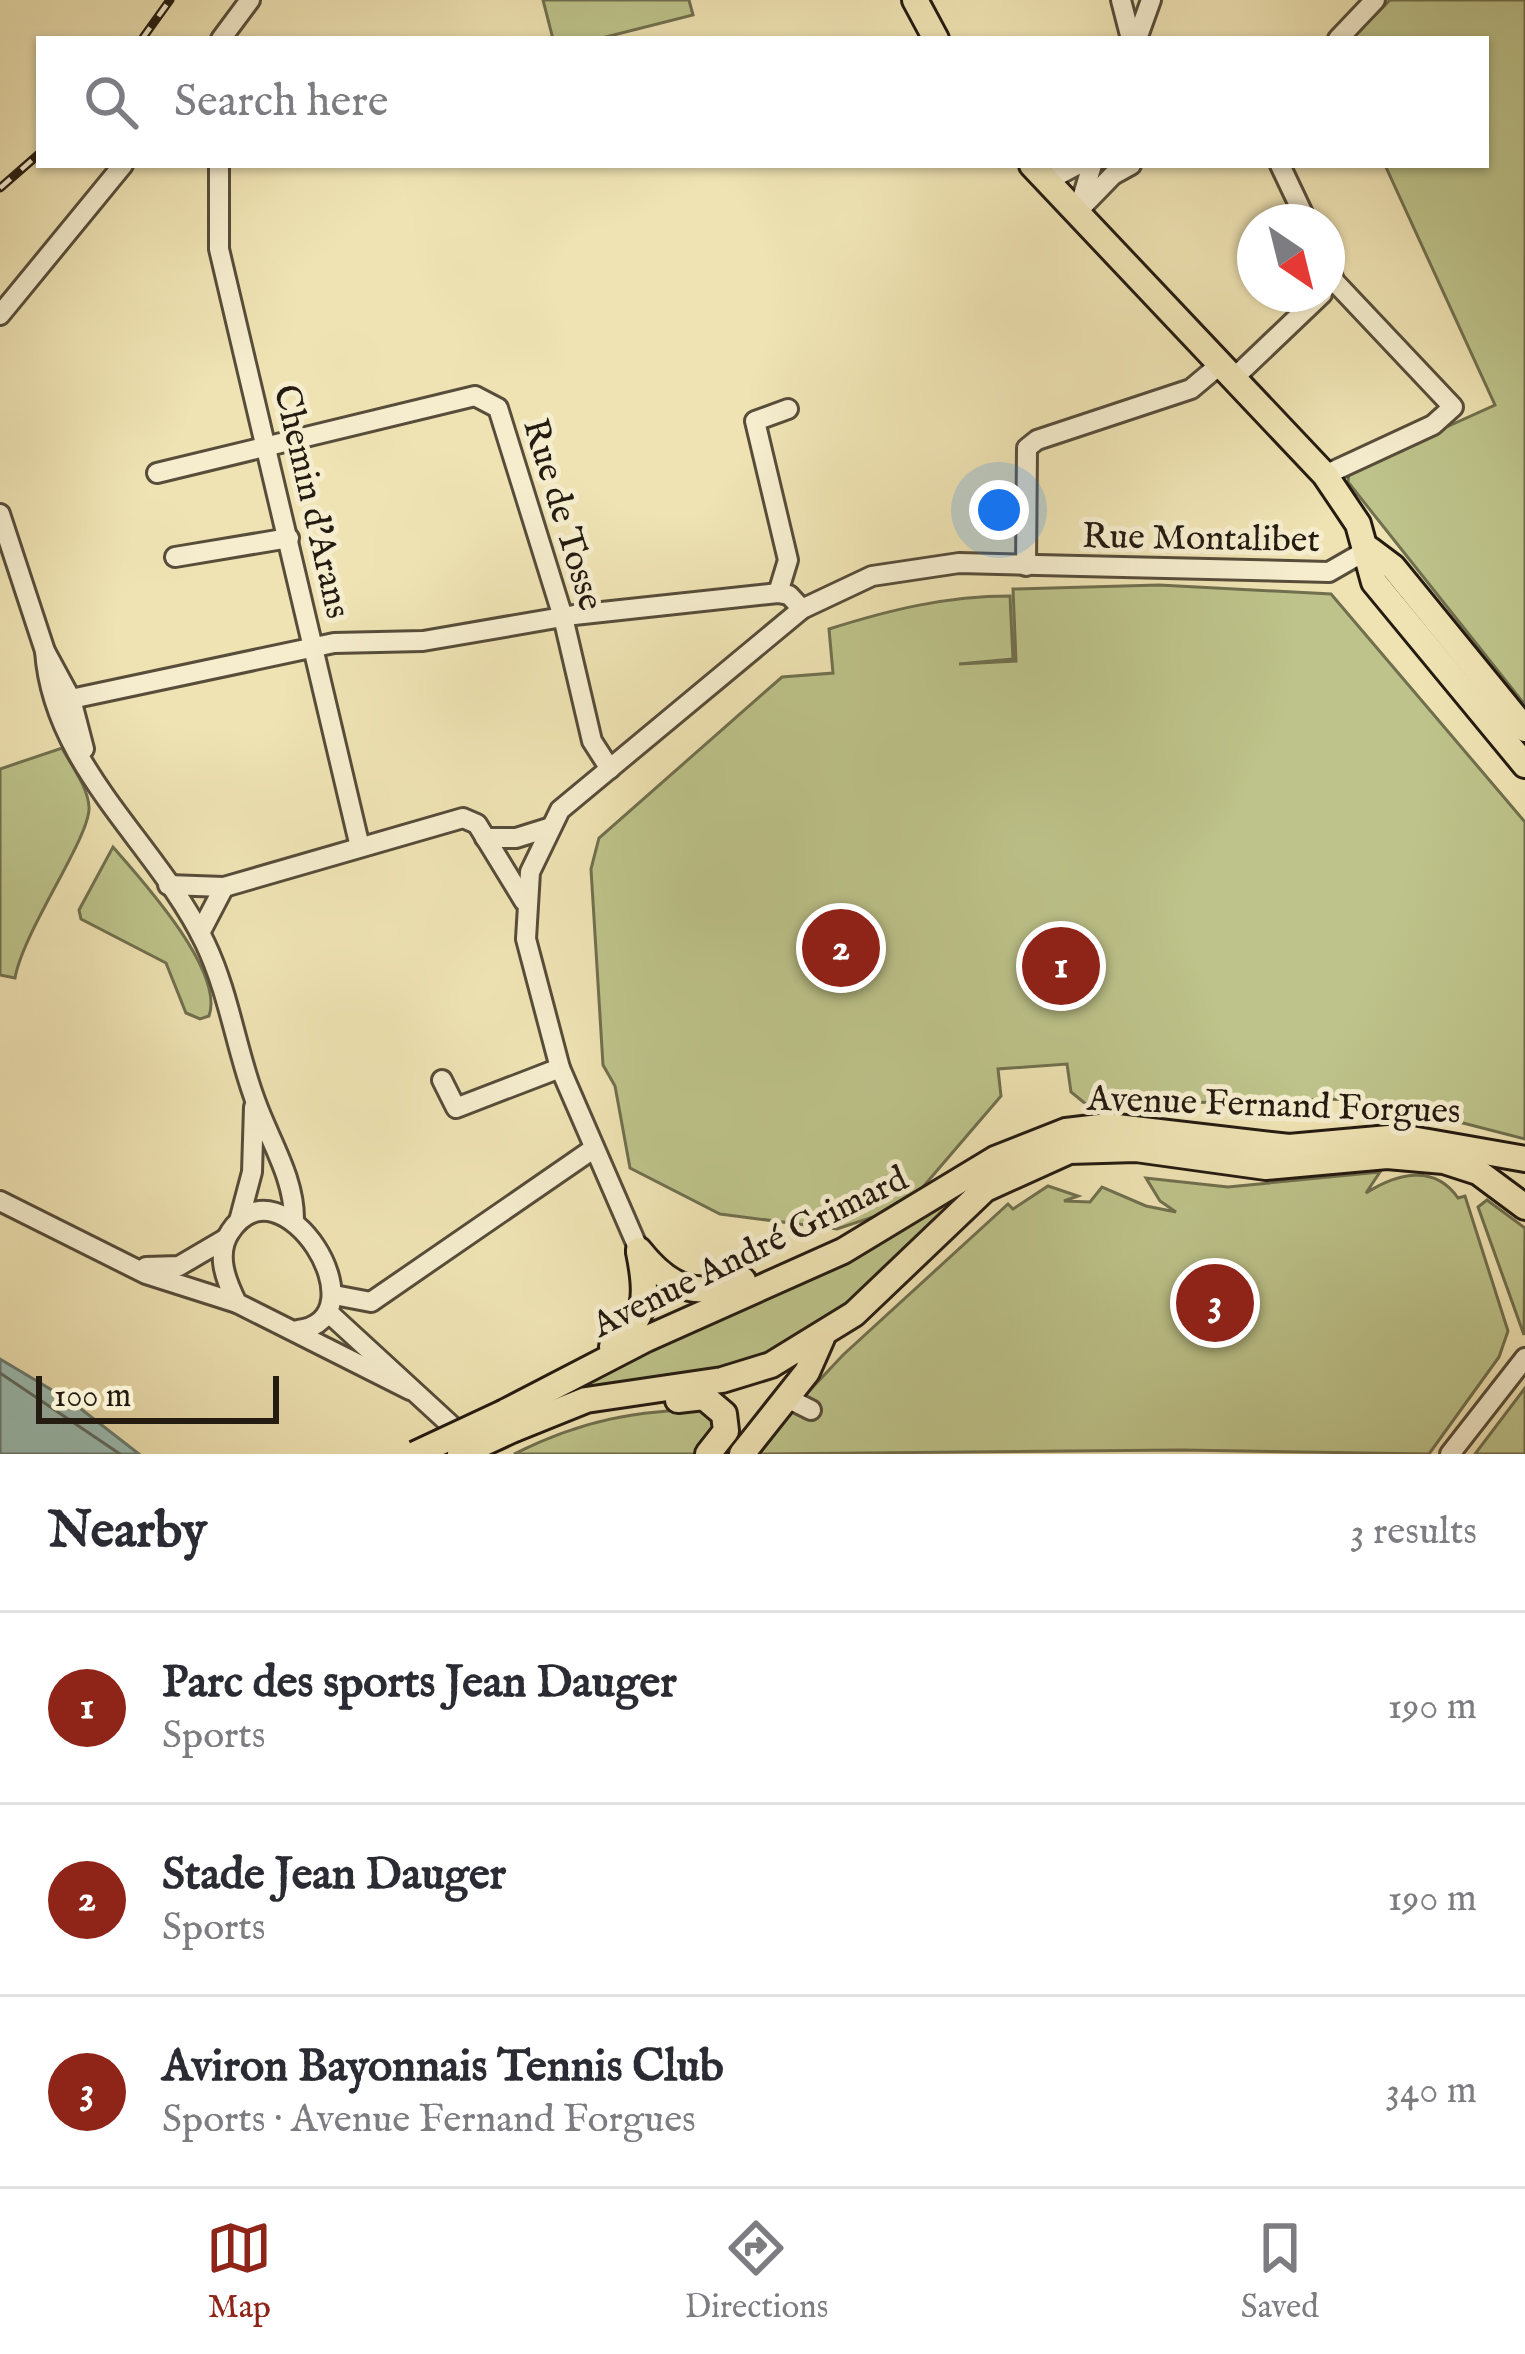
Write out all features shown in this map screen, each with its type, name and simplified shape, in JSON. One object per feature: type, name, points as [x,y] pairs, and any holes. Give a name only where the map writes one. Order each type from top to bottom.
[{"type":"main road","points":[[915,0],[934,36]]},
{"type":"main road","points":[[1040,173],[1325,475],[1369,549],[1393,568],[1525,729]]},
{"type":"main road","points":[[1369,549],[1374,582],[1525,764]]},
{"type":"main road","name":"Avenue Fernand Forgues","points":[[1028,1155],[1066,1131],[1108,1126],[1289,1147],[1400,1137],[1525,1159]]},
{"type":"main road","name":"Avenue Fernand Forgues","points":[[1028,1155],[1103,1148],[1266,1167],[1401,1156],[1462,1165],[1525,1207]]},
{"type":"main road","name":"Avenue André Grimard","points":[[510,1421],[580,1375],[843,1251],[1028,1155]]},
{"type":"main road","name":"Avenue André Grimard","points":[[510,1421],[586,1400],[748,1374],[822,1338],[1028,1155]]},
{"type":"main road","points":[[639,1250],[676,1286],[700,1292],[720,1289],[772,1267],[843,1251]]},
{"type":"main road","points":[[580,1375],[643,1316],[646,1286],[639,1250]]},
{"type":"main road","points":[[742,1454],[787,1398],[822,1338]]},
{"type":"main road","points":[[632,1391],[646,1402],[704,1397],[719,1406],[726,1431],[708,1454]]},
{"type":"main road","points":[[415,1454],[510,1421]]},
{"type":"main road","points":[[460,1454],[510,1421]]},
{"type":"street","points":[[223,36],[250,0]]},
{"type":"street","points":[[1120,0],[1133,36]]},
{"type":"street","points":[[1134,0],[1148,0],[1135,36]]},
{"type":"street","points":[[1341,36],[1375,0]]},
{"type":"street","points":[[2,316],[121,168]]},
{"type":"street","name":"Chemin d'Arans","points":[[220,168],[219,249],[314,647],[423,640],[563,617],[778,593]]},
{"type":"street","points":[[1077,212],[1091,168]]},
{"type":"street","points":[[1077,212],[1126,168]]},
{"type":"street","points":[[1281,168],[1298,204]]},
{"type":"street","points":[[1325,475],[1433,425],[1454,407],[1345,299]]},
{"type":"street","points":[[1026,566],[1028,448],[1037,440],[1191,389],[1229,370],[1294,312]]},
{"type":"street","name":"Rue de Tosse","points":[[157,473],[475,396],[498,408],[563,617],[592,741],[610,769]]},
{"type":"street","points":[[788,409],[755,422],[788,560],[778,593],[789,595],[802,608]]},
{"type":"street","points":[[0,514],[45,651],[55,712],[200,933],[227,1003],[254,1099],[295,1199],[294,1221]]},
{"type":"street","points":[[175,557],[290,538]]},
{"type":"street","name":"Rue Montalibet","points":[[548,828],[560,810],[802,608],[872,576],[915,566],[1329,572],[1369,549]]},
{"type":"street","points":[[71,699],[314,647],[360,848]]},
{"type":"street","points":[[45,651],[71,699],[86,765]]},
{"type":"street","points":[[168,885],[199,891],[224,887],[463,818],[477,824],[524,901]]},
{"type":"street","points":[[485,838],[516,838],[548,828]]},
{"type":"street","points":[[548,828],[524,901],[528,953],[560,1068],[639,1250]]},
{"type":"street","points":[[200,933],[224,887]]},
{"type":"street","points":[[442,1080],[455,1108],[560,1068]]},
{"type":"street","points":[[124,1263],[179,1267],[225,1239],[239,1220],[252,1172],[254,1099]]},
{"type":"street","points":[[332,1304],[370,1302],[593,1150]]},
{"type":"street","points":[[0,1201],[124,1263],[298,1330],[410,1390]]},
{"type":"street","points":[[239,1220],[266,1211],[294,1221],[318,1254],[332,1304],[410,1390],[484,1454]]},
{"type":"street","points":[[225,1239],[224,1270],[237,1303]]},
{"type":"street","points":[[298,1330],[321,1323],[332,1304]]},
{"type":"street","points":[[1450,1454],[1525,1358]]},
{"type":"street","points":[[787,1398],[811,1410]]},
{"type":"green space","points":[[543,0],[689,0],[693,15],[610,36],[552,36]]},
{"type":"green space","points":[[1390,0],[1525,0],[1525,705],[1348,482],[1349,471],[1495,405],[1386,168],[1489,168],[1489,36],[1354,36]]},
{"type":"green space","points":[[1159,585],[1331,594],[1525,822],[1525,1139],[1463,1123],[1371,1116],[1353,1099],[1087,1105],[1071,1092],[1067,1064],[998,1069],[1001,1096],[922,1188],[873,1217],[837,1229],[720,1214],[630,1168],[615,1086],[603,1065],[591,869],[599,838],[782,677],[833,673],[829,629],[918,605],[1010,596],[1013,659],[959,664],[1016,661],[1013,589]]},
{"type":"green space","points":[[62,748],[86,792],[87,821],[30,936],[15,978],[0,975],[0,769]]},
{"type":"green space","points":[[113,847],[193,951],[211,997],[209,1016],[200,1019],[186,1013],[166,963],[81,919],[79,910]]},
{"type":"green space","points":[[1380,1172],[1366,1193],[1414,1175],[1438,1180],[1458,1198],[1465,1196],[1508,1331],[1499,1357],[1429,1454],[1182,1450],[750,1454],[843,1355],[1008,1204],[1013,1209],[1048,1186],[1078,1196],[1064,1201],[1090,1202],[1102,1187],[1146,1206],[1176,1212],[1160,1201],[1146,1178],[1228,1187]]},
{"type":"green space","points":[[946,1200],[951,1209],[844,1310],[774,1352],[709,1372],[626,1381],[537,1407]]},
{"type":"green space","points":[[1487,1200],[1525,1228],[1524,1335],[1478,1207]]},
{"type":"green space","points":[[1525,1388],[1525,1454],[1475,1454]]},
{"type":"green space","points":[[713,1409],[712,1434],[697,1454],[514,1454],[610,1419]]},
{"type":"water","points":[[0,1359],[72,1402],[139,1454],[0,1454]]},
{"type":"railway","points":[[144,36],[170,0]]},
{"type":"railway","points":[[0,188],[36,157]]},
{"type":"place","name":"Stade Jean Dauger","points":[[841,948]]},
{"type":"place","name":"Parc des sports Jean Dauger","points":[[1061,966]]},
{"type":"place","name":"Aviron Bayonnais Tennis Club","points":[[1215,1303]]}]
